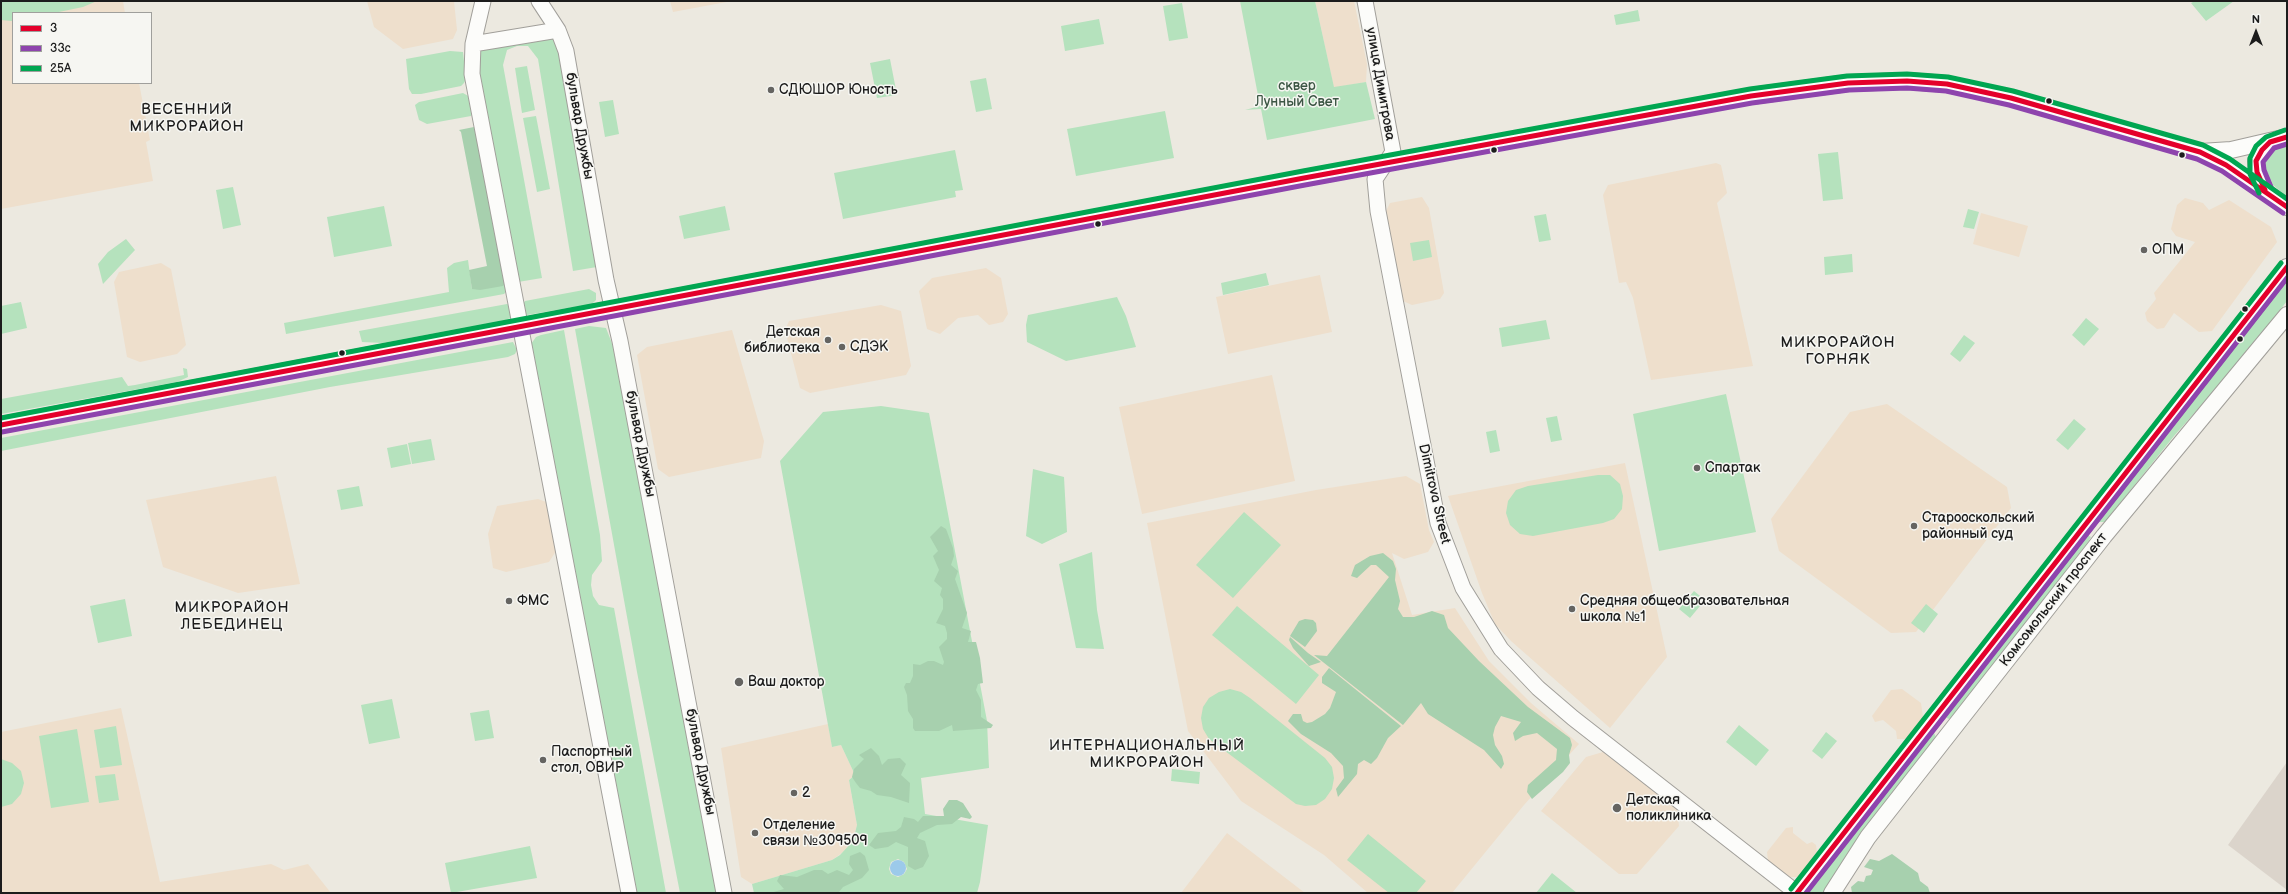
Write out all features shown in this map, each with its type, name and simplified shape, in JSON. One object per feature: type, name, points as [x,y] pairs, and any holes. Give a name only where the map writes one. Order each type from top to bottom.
[{"type":"main road","points":[[483,1],[473,44],[472,74],[628,893]]},
{"type":"main road","name":"бульвар Дружбы","points":[[539,1],[558,30],[566,51],[606,280],[613,310],[724,893]]},
{"type":"main road","name":"улица Димитрова","points":[[1365,1],[1393,152],[1384,164]]},
{"type":"main road","points":[[473,44],[558,30]]},
{"type":"main road","points":[[1,425],[1384,164],[1752,96],[1848,83],[1907,81],[1947,84],[1974,89],[2200,152],[2226,165],[2265,190],[2287,207]]},
{"type":"main road","points":[[2200,152],[2231,150],[2287,137]]},
{"type":"main road","points":[[2265,190],[2257,172],[2256,161],[2262,150],[2270,142]]},
{"type":"main road","name":"Dimitrova Street","points":[[1384,164],[1375,179],[1378,211],[1438,523],[1463,588],[1501,649],[1538,688],[1573,718],[1797,893]]},
{"type":"main road","name":"Комсомольский проспект","points":[[1797,893],[1933,717],[2287,268]]},
{"type":"main road","name":"Комсомольский проспект","points":[[1832,893],[1861,846],[2104,536],[2287,315]]},
{"type":"main road","points":[[2088,521],[2104,536]]},
{"type":"main road","points":[[1933,717],[1951,732]]},
{"type":"shaded area","points":[[1,1],[123,1],[125,12],[12,12],[12,84],[139,84],[150,140],[146,142],[153,181],[1,209]]},
{"type":"shaded area","points":[[367,1],[454,1],[457,30],[453,39],[403,49],[374,27]]},
{"type":"shaded area","points":[[670,1],[732,1],[673,12]]},
{"type":"shaded area","points":[[1315,1],[1354,1],[1367,64],[1366,82],[1334,88]]},
{"type":"shaded area","points":[[1716,163],[1721,165],[1727,193],[1717,203],[1753,366],[1651,380],[1633,298],[1626,282],[1619,283],[1603,195],[1608,185]]},
{"type":"shaded area","points":[[1422,197],[1429,208],[1444,293],[1440,299],[1412,305],[1403,301],[1385,213],[1390,203]]},
{"type":"shaded area","points":[[2185,198],[2203,203],[2209,210],[2229,200],[2271,227],[2277,242],[2212,331],[2199,332],[2174,313],[2164,328],[2157,329],[2147,321],[2145,313],[2156,299],[2154,293],[2195,242],[2176,236],[2171,229],[2177,205]]},
{"type":"shaded area","points":[[1981,213],[2028,226],[2019,257],[1973,244]]},
{"type":"shaded area","points":[[161,263],[171,269],[186,345],[177,354],[140,362],[127,357],[114,282],[119,272]]},
{"type":"shaded area","points":[[986,268],[1001,278],[1008,314],[1003,322],[989,325],[978,315],[958,318],[940,334],[927,329],[919,291],[932,278]]},
{"type":"shaded area","points":[[1320,275],[1332,332],[1228,354],[1216,297]]},
{"type":"shaded area","points":[[881,305],[901,311],[911,366],[906,375],[810,393],[800,388],[785,330],[789,321]]},
{"type":"shaded area","points":[[732,330],[764,441],[761,458],[669,477],[658,469],[637,355],[647,347]]},
{"type":"shaded area","points":[[1272,375],[1295,481],[1142,514],[1119,407]]},
{"type":"shaded area","points":[[1887,404],[2007,487],[2011,508],[1916,632],[1891,633],[1779,551],[1771,519],[1850,412]]},
{"type":"shaded area","name":"Средняя общеобразовательная школа №1","points":[[1625,463],[1667,657],[1610,728],[1511,641],[1495,624],[1482,593],[1448,496]]},
{"type":"shaded area","points":[[276,476],[300,584],[238,593],[163,567],[146,500]]},
{"type":"shaded area","points":[[1406,476],[1420,484],[1429,530],[1434,542],[1428,552],[1404,559],[1392,553],[1412,615],[1455,608],[1489,661],[1531,703],[1579,744],[1524,805],[1452,893],[1368,893],[1324,855],[1241,801],[1188,731],[1147,523],[1316,490]]},
{"type":"shaded area","points":[[538,499],[546,502],[556,551],[549,562],[506,572],[493,568],[488,534],[497,506]]},
{"type":"shaded area","points":[[1902,689],[1921,703],[1923,717],[1906,739],[1897,739],[1896,731],[1883,720],[1875,722],[1872,716],[1891,690]]},
{"type":"shaded area","points":[[121,708],[160,882],[271,864],[284,870],[308,864],[331,893],[1,893],[1,732]]},
{"type":"shaded area","points":[[828,724],[832,747],[841,745],[855,775],[849,780],[857,825],[853,841],[846,850],[832,860],[752,884],[741,877],[721,748]]},
{"type":"shaded area","points":[[1603,752],[1677,809],[1679,826],[1637,874],[1619,874],[1541,811],[1586,757]]},
{"type":"shaded area","points":[[2287,762],[2287,890],[2228,845]]},
{"type":"shaded area","points":[[1793,827],[1793,833],[1807,844],[1812,842],[1816,845],[1817,852],[1798,877],[1790,877],[1768,861],[1767,852],[1786,828]]},
{"type":"shaded area","points":[[1227,833],[1305,893],[1181,893]]},
{"type":"green space","points":[[1,1],[97,1],[83,7],[59,12],[12,12],[12,21],[1,20]]},
{"type":"green space","name":"сквер Лунный Свет","points":[[1240,1],[1315,1],[1334,87],[1366,82],[1375,119],[1267,140],[1261,109],[1245,110],[1260,106]]},
{"type":"green space","points":[[2195,1],[2234,1],[2206,21],[2191,3]]},
{"type":"green space","points":[[1182,3],[1188,38],[1169,41],[1163,6]]},
{"type":"green space","points":[[1638,10],[1640,21],[1616,25],[1614,15]]},
{"type":"green space","points":[[1099,19],[1104,44],[1065,51],[1061,26]]},
{"type":"green space","points":[[553,36],[560,55],[597,267],[573,271],[538,59],[528,46],[517,46],[507,50],[503,65],[542,278],[518,282],[478,70],[479,47]]},
{"type":"green space","points":[[450,51],[463,52],[466,79],[464,83],[461,86],[421,94],[412,94],[409,89],[406,59]]},
{"type":"green space","points":[[890,59],[897,95],[877,98],[870,63]]},
{"type":"green space","points":[[527,66],[535,110],[522,113],[515,68]]},
{"type":"green space","points":[[986,78],[992,109],[976,112],[970,81]]},
{"type":"green space","points":[[463,93],[470,97],[473,110],[471,116],[427,124],[419,120],[415,105],[419,102]]},
{"type":"green space","points":[[613,100],[619,134],[605,137],[599,102]]},
{"type":"green space","points":[[1165,111],[1174,158],[1076,176],[1067,129]]},
{"type":"green space","points":[[536,116],[550,189],[537,192],[523,118]]},
{"type":"green space","points":[[474,127],[477,129],[507,281],[503,286],[480,290],[472,289],[469,270],[487,266],[461,132],[459,130]]},
{"type":"green space","points":[[2287,145],[2287,197],[2273,185],[2264,165],[2264,158],[2268,153]]},
{"type":"green space","points":[[955,150],[963,190],[955,191],[956,197],[843,219],[834,173]]},
{"type":"green space","points":[[1838,152],[1843,199],[1823,201],[1818,154]]},
{"type":"green space","points":[[233,187],[241,225],[223,229],[216,190]]},
{"type":"green space","points":[[384,206],[392,246],[334,257],[327,217]]},
{"type":"green space","points":[[725,206],[730,230],[684,239],[679,216]]},
{"type":"green space","points":[[1968,209],[1979,212],[1974,229],[1963,227]]},
{"type":"green space","points":[[1546,214],[1551,240],[1539,242],[1534,216]]},
{"type":"green space","points":[[126,239],[135,250],[103,284],[98,264],[108,252]]},
{"type":"green space","points":[[1429,240],[1432,257],[1413,261],[1410,243]]},
{"type":"green space","points":[[1852,254],[1853,272],[1825,275],[1824,257]]},
{"type":"green space","points":[[468,260],[472,289],[507,281],[508,290],[504,294],[286,334],[284,323],[449,292],[447,268],[454,263]]},
{"type":"green space","points":[[1266,273],[1269,285],[1223,295],[1221,283]]},
{"type":"green space","points":[[2287,277],[2287,301],[2236,366],[2174,436],[2105,522],[2098,522]]},
{"type":"green space","points":[[589,289],[596,293],[596,300],[592,304],[527,315],[523,311],[522,306],[525,301]]},
{"type":"green space","points":[[1117,297],[1126,316],[1136,347],[1066,361],[1027,342],[1026,325],[1028,315]]},
{"type":"green space","points":[[21,302],[27,328],[1,334],[1,306]]},
{"type":"green space","points":[[507,304],[510,306],[512,317],[506,320],[383,343],[362,342],[359,331]]},
{"type":"green space","points":[[2086,318],[2099,329],[2084,346],[2072,335]]},
{"type":"green space","points":[[1546,320],[1550,339],[1502,347],[1499,328]]},
{"type":"green space","points":[[589,326],[606,328],[613,346],[717,893],[680,893],[637,672],[575,329]]},
{"type":"green space","points":[[564,330],[600,535],[602,561],[592,575],[591,585],[593,596],[599,605],[614,608],[666,893],[633,893],[531,344],[536,337]]},
{"type":"green space","points":[[1964,335],[1975,343],[1960,362],[1950,354]]},
{"type":"green space","points":[[513,342],[517,350],[515,354],[508,357],[330,387],[1,451],[1,438]]},
{"type":"green space","points":[[183,368],[187,369],[188,377],[177,382],[1,414],[1,399],[122,377],[128,386],[135,385],[184,375]]},
{"type":"green space","points":[[1726,394],[1756,532],[1659,551],[1633,414]]},
{"type":"green space","points":[[881,406],[929,413],[987,721],[989,768],[921,778],[925,814],[988,825],[980,882],[977,893],[754,893],[752,884],[832,860],[840,855],[853,841],[857,825],[849,780],[855,775],[841,745],[832,747],[780,461],[823,412]],"holes":[[[898,859],[904,862],[907,869],[904,874],[898,877],[891,874],[889,869],[891,862]]]},
{"type":"green space","points":[[1557,416],[1562,440],[1551,442],[1546,418]]},
{"type":"green space","points":[[2074,419],[2086,429],[2068,450],[2056,440]]},
{"type":"green space","points":[[1496,430],[1500,451],[1490,453],[1486,432]]},
{"type":"green space","points":[[431,439],[435,460],[412,464],[408,443]]},
{"type":"green space","points":[[407,444],[411,464],[391,468],[387,448]]},
{"type":"green space","points":[[1033,469],[1064,477],[1067,532],[1042,544],[1026,536]]},
{"type":"green space","points":[[1598,475],[1610,475],[1620,484],[1623,496],[1622,509],[1614,519],[1603,523],[1533,536],[1520,534],[1510,525],[1506,513],[1508,501],[1516,490],[1528,486]]},
{"type":"green space","points":[[359,486],[363,506],[341,510],[337,490]]},
{"type":"green space","points":[[1244,512],[1281,545],[1233,598],[1196,565]]},
{"type":"green space","points":[[941,526],[946,529],[953,548],[954,556],[951,565],[958,571],[955,579],[967,613],[962,628],[971,631],[968,642],[976,642],[980,658],[983,683],[978,684],[976,690],[981,700],[981,717],[993,725],[991,728],[953,731],[952,725],[939,731],[915,731],[913,728],[913,719],[908,711],[907,695],[904,687],[906,683],[910,683],[913,676],[913,664],[920,665],[928,661],[934,661],[943,665],[944,662],[939,647],[947,639],[947,633],[945,626],[936,623],[943,609],[943,599],[940,595],[942,588],[934,581],[939,570],[933,556],[938,551],[930,537]]},
{"type":"green space","points":[[2087,535],[2091,537],[2088,542],[1953,717],[1949,719],[1945,717]]},
{"type":"green space","points":[[1092,552],[1097,610],[1104,649],[1076,648],[1059,564]]},
{"type":"green space","points":[[1383,553],[1393,561],[1396,569],[1395,580],[1400,601],[1398,609],[1403,617],[1414,617],[1432,611],[1444,615],[1448,628],[1479,661],[1528,707],[1570,738],[1572,745],[1569,755],[1570,763],[1563,772],[1532,799],[1527,792],[1528,785],[1556,760],[1557,749],[1537,733],[1523,736],[1515,741],[1513,733],[1521,722],[1501,716],[1495,727],[1493,735],[1495,745],[1502,756],[1504,764],[1501,769],[1484,750],[1428,714],[1421,703],[1403,725],[1314,655],[1327,656],[1389,577],[1376,565],[1371,565],[1357,578],[1351,576],[1355,565],[1370,556]]},
{"type":"green space","points":[[1694,591],[1705,600],[1690,618],[1679,609]]},
{"type":"green space","points":[[125,599],[132,636],[98,643],[90,606]]},
{"type":"green space","points":[[1926,604],[1938,614],[1924,633],[1911,623]]},
{"type":"green space","points":[[1237,606],[1319,675],[1296,704],[1212,635]]},
{"type":"green space","points":[[1305,619],[1313,620],[1316,623],[1317,631],[1305,647],[1290,636],[1299,621]]},
{"type":"green space","points":[[1290,637],[1321,662],[1309,666],[1293,648],[1289,640]]},
{"type":"green space","points":[[1329,668],[1401,726],[1388,738],[1377,758],[1371,764],[1364,760],[1358,764],[1357,774],[1338,797],[1336,789],[1344,778],[1343,766],[1331,753],[1301,734],[1288,721],[1293,714],[1301,714],[1303,721],[1307,723],[1312,722],[1325,714],[1330,708],[1336,692],[1322,683],[1322,677]]},
{"type":"green space","points":[[1230,689],[1241,692],[1250,698],[1325,758],[1332,767],[1334,778],[1332,789],[1325,799],[1316,805],[1305,806],[1296,804],[1209,739],[1203,729],[1201,718],[1203,707],[1209,698],[1219,692]]},
{"type":"green space","points":[[392,699],[400,738],[369,744],[361,705]]},
{"type":"green space","points":[[489,710],[494,738],[475,741],[470,713]]},
{"type":"green space","points":[[1739,725],[1769,750],[1756,766],[1726,742]]},
{"type":"green space","points":[[116,726],[122,765],[100,768],[94,730]]},
{"type":"green space","points":[[77,729],[89,802],[51,808],[39,736]]},
{"type":"green space","points":[[1826,732],[1837,741],[1822,759],[1812,751]]},
{"type":"green space","points":[[1930,733],[1934,733],[1936,737],[1935,740],[1850,849],[1823,893],[1807,893]]},
{"type":"green space","points":[[871,748],[879,756],[882,765],[888,759],[900,758],[906,764],[901,775],[910,783],[909,803],[891,797],[877,795],[871,791],[860,788],[856,783],[852,777],[854,769],[864,759],[859,755]]},
{"type":"green space","points":[[1,759],[12,763],[21,771],[24,783],[21,794],[12,804],[1,807]]},
{"type":"green space","points":[[1172,769],[1200,772],[1199,784],[1171,781]]},
{"type":"green space","points":[[115,774],[119,800],[99,803],[95,776]]},
{"type":"green space","points":[[949,800],[957,800],[963,803],[972,817],[970,819],[961,817],[952,824],[937,825],[920,833],[917,838],[925,841],[929,856],[923,867],[915,870],[908,866],[908,847],[896,842],[888,847],[875,849],[869,845],[878,833],[896,831],[901,827],[904,817],[914,819],[918,822],[923,816],[944,816],[943,809]]},
{"type":"green space","points":[[1368,834],[1426,881],[1416,893],[1389,893],[1347,860]]},
{"type":"green space","points":[[530,846],[537,878],[451,893],[445,863]]},
{"type":"green space","points":[[860,852],[865,856],[869,870],[862,878],[843,887],[839,892],[770,893],[784,889],[777,881],[780,875],[797,877],[814,870],[822,870],[828,874],[837,870],[849,875],[853,870],[849,864],[850,856]]},
{"type":"green space","points":[[1892,854],[1918,873],[1920,881],[1928,887],[1930,893],[1852,893],[1851,887],[1858,881],[1864,882],[1866,876],[1871,875],[1873,870],[1864,867],[1870,859],[1879,861]]},
{"type":"green space","points":[[1552,873],[1577,893],[1536,893]]},
{"type":"water","points":[[898,860],[905,865],[906,868],[901,875],[898,876],[891,871],[890,868],[895,861]]},
{"type":"transit line","name":"25А","points":[[1,418],[1303,171],[1750,89],[1847,76],[1907,74],[1948,77],[2013,91],[2203,145],[2230,159],[2287,199]]},
{"type":"transit line","name":"3","points":[[1,425],[1304,178],[1751,96],[1848,83],[1907,81],[1947,84],[2011,98],[2200,152],[2226,165],[2287,207]]},
{"type":"transit line","name":"33с","points":[[2,432],[1305,185],[1752,103],[1849,90],[1907,88],[1946,91],[2009,105],[2197,159],[2222,171],[2283,213]]},
{"type":"transit line","name":"25А","points":[[2259,193],[2250,174],[2250,158],[2256,146],[2266,137],[2285,130]]},
{"type":"transit line","name":"3","points":[[2265,190],[2257,172],[2256,161],[2262,150],[2270,142],[2287,137]]},
{"type":"transit line","name":"33с","points":[[2271,187],[2264,170],[2263,162],[2274,148],[2287,144]]},
{"type":"transit line","name":"25А","points":[[1791,889],[2281,263]]},
{"type":"transit line","name":"3","points":[[1797,893],[2287,267]]},
{"type":"transit line","name":"33с","points":[[1806,893],[2287,278]]},
{"type":"place","name":"СДЮШОР Юность","points":[[771,90]]},
{"type":"place","name":"ОПМ","points":[[2144,250]]},
{"type":"place","name":"Детская библиотека","points":[[828,340]]},
{"type":"place","name":"СДЭК","points":[[842,347]]},
{"type":"place","name":"Спартак","points":[[1697,468]]},
{"type":"place","name":"Старооскольский районный суд","points":[[1914,526]]},
{"type":"place","name":"ФМС","points":[[509,601]]},
{"type":"place","name":"Средняя общеобразовательная школа №1","points":[[1572,609]]},
{"type":"place","name":"Ваш доктор","points":[[739,682]]},
{"type":"place","name":"Паспортный стол, ОВИР","points":[[543,760]]},
{"type":"place","name":"2","points":[[794,793]]},
{"type":"place","name":"Детская поликлиника","points":[[1617,808]]},
{"type":"place","name":"Отделение связи №309509","points":[[755,833]]},
{"type":"district","name":"ВЕСЕННИЙ МИКРОРАЙОН","points":[[187,118]]},
{"type":"district","name":"МИКРОРАЙОН ГОРНЯК","points":[[1838,352]]},
{"type":"district","name":"МИКРОРАЙОН ЛЕБЕДИНЕЦ","points":[[232,616]]},
{"type":"district","name":"ИНТЕРНАЦИОНАЛЬНЫЙ МИКРОРАЙОН","points":[[1147,754]]}]
